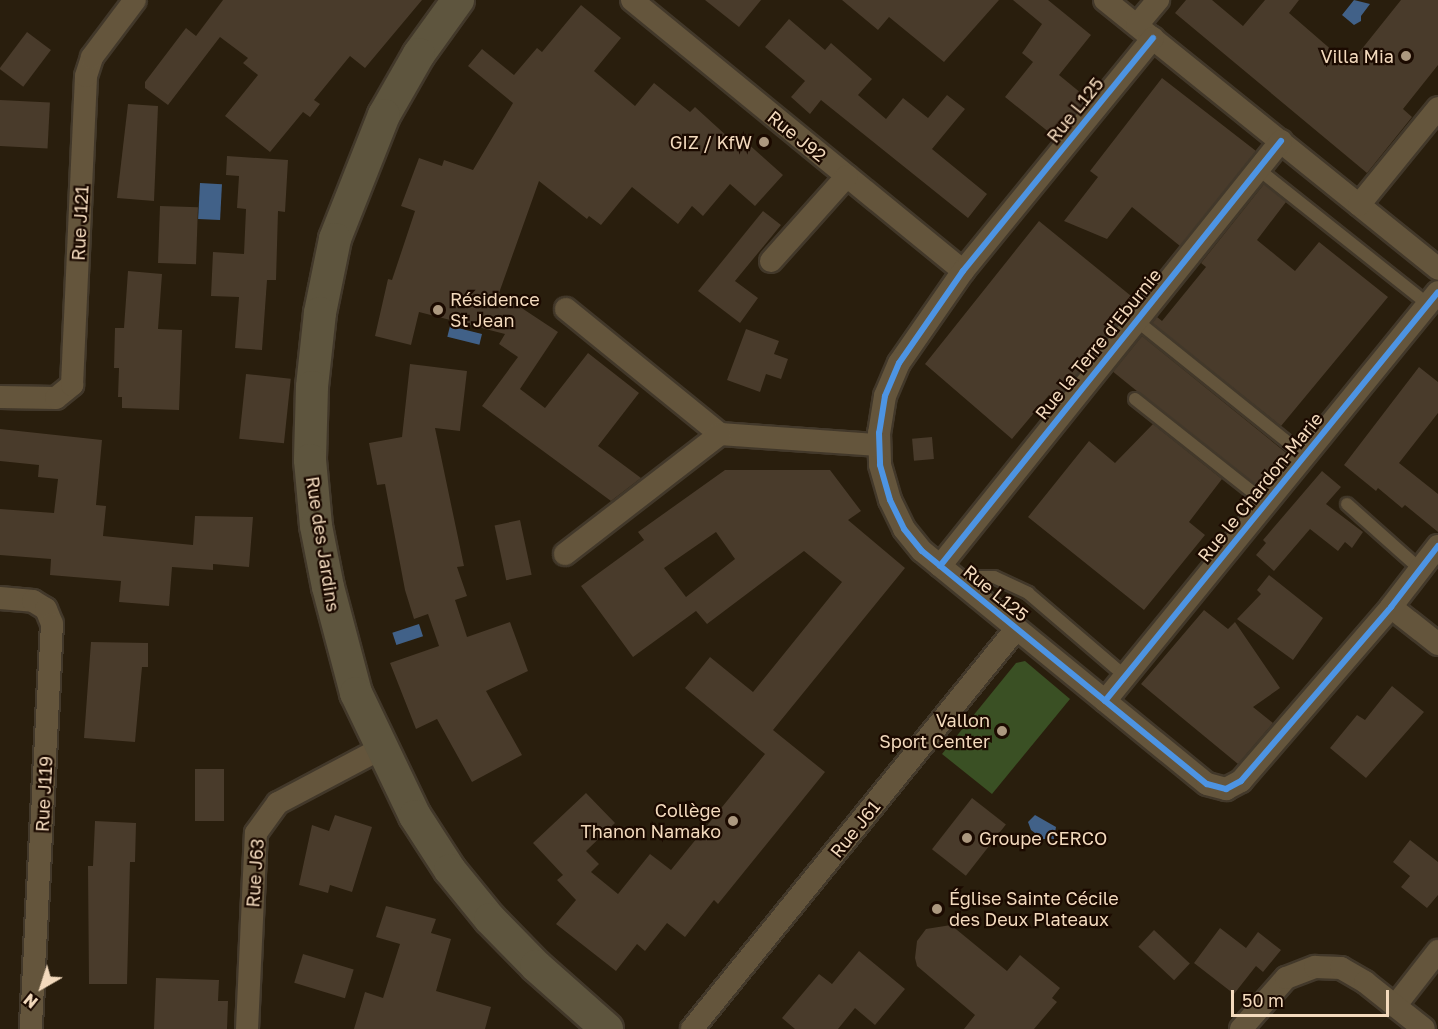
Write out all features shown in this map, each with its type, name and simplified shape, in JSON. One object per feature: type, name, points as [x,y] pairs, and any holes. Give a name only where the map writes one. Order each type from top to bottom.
[{"type":"main road","name":"Rue des Jardins","points":[[458,0],[419,54],[384,115],[357,177],[335,239],[319,323],[310,460],[316,526],[340,639],[380,749],[415,816],[457,878],[536,966],[607,1029]]},
{"type":"street","name":"Rue J121","points":[[0,396],[56,398],[72,385],[86,76],[92,57],[135,0]]},
{"type":"street","name":"Rue J92","points":[[632,0],[963,271]]},
{"type":"street","points":[[1105,0],[1438,269]]},
{"type":"street","name":"Rue L125","points":[[1158,0],[1145,32],[963,271],[899,363],[885,396],[879,445],[880,465],[894,510],[910,537],[947,572],[1207,784],[1226,789],[1240,781],[1391,607],[1438,546]]},
{"type":"street","points":[[1359,205],[1438,108]]},
{"type":"street","name":"Rue la Terre d'Eburnie","points":[[947,572],[1137,321],[1281,141]]},
{"type":"street","points":[[771,261],[847,176]]},
{"type":"street","name":"Rue le Chardon-Marie","points":[[1105,702],[1433,298]]},
{"type":"street","points":[[566,309],[720,434],[879,445]]},
{"type":"street","points":[[565,554],[720,434]]},
{"type":"street","name":"Rue J119","points":[[0,598],[33,601],[46,609],[52,624],[31,1029]]},
{"type":"street","points":[[1391,607],[1438,644]]},
{"type":"street","name":"Rue J61","points":[[692,1029],[1016,628]]},
{"type":"street","name":"Rue J63","points":[[247,1029],[256,832],[278,803],[380,749]]},
{"type":"street","points":[[1395,1006],[1438,951]]},
{"type":"street","points":[[1240,1029],[1286,978],[1315,967],[1341,968],[1424,1029]]},
{"type":"lane","points":[[1258,169],[1433,298]]},
{"type":"lane","points":[[1137,321],[1305,456]]},
{"type":"lane","points":[[1135,399],[1266,503]]},
{"type":"lane","points":[[1347,504],[1420,569]]},
{"type":"lane","points":[[947,572],[994,577],[1028,593],[1125,676]]},
{"type":"green space","name":"Vallon Sport Center","points":[[1025,661],[1070,699],[992,794],[942,754],[1016,663]]},
{"type":"water","points":[[1354,0],[1370,4],[1361,16],[1361,21],[1354,25],[1342,15]]},
{"type":"water","points":[[200,183],[222,184],[220,220],[198,219]]},
{"type":"water","points":[[450,326],[482,334],[479,345],[447,337]]},
{"type":"water","points":[[419,624],[423,636],[396,645],[392,633]]},
{"type":"water","points":[[1035,815],[1056,827],[1054,839],[1043,839],[1031,830],[1028,822]]},
{"type":"building","points":[[223,0],[422,0],[365,68],[350,56],[314,100],[320,104],[310,117],[303,112],[270,152],[225,116],[258,75],[243,63],[248,58],[220,37],[168,105],[145,88],[145,82],[186,28],[196,36]]},
{"type":"building","points":[[705,0],[761,0],[739,27]]},
{"type":"building","points":[[842,0],[999,0],[944,62],[889,17],[878,30]]},
{"type":"building","points":[[1013,0],[1048,0],[1091,35],[1059,75],[1087,98],[1055,137],[1005,97],[1033,62],[1022,53],[1042,24]]},
{"type":"building","points":[[1186,0],[1212,0],[1243,26],[1265,0],[1299,0],[1289,13],[1349,65],[1401,0],[1438,0],[1438,65],[1403,109],[1412,117],[1367,173],[1175,13]]},
{"type":"building","points":[[581,5],[621,38],[594,71],[635,106],[654,83],[690,112],[695,107],[740,148],[746,142],[783,175],[755,206],[730,184],[703,216],[692,206],[678,224],[632,187],[601,225],[589,216],[587,219],[539,181],[499,293],[558,332],[520,389],[545,408],[588,353],[639,393],[598,446],[641,478],[611,501],[482,406],[518,357],[499,344],[505,334],[419,312],[411,345],[375,336],[388,279],[392,280],[415,211],[401,206],[419,158],[442,166],[444,160],[473,170],[513,103],[468,66],[482,49],[514,75],[537,48],[542,52]]},
{"type":"building","points":[[789,19],[825,50],[831,43],[872,79],[858,95],[886,119],[903,98],[928,118],[947,95],[965,109],[932,149],[987,194],[968,218],[821,100],[810,114],[791,97],[805,81],[765,47]]},
{"type":"building","points":[[27,32],[51,50],[23,87],[0,68]]},
{"type":"building","points":[[1162,78],[1256,151],[1180,246],[1132,207],[1107,239],[1064,221],[1098,177],[1090,171]]},
{"type":"building","points":[[0,100],[50,103],[48,149],[0,146]]},
{"type":"building","points":[[128,104],[158,106],[154,201],[117,198]]},
{"type":"building","points":[[227,156],[288,160],[285,212],[278,211],[276,280],[267,280],[262,350],[235,348],[239,297],[211,296],[213,252],[244,254],[246,209],[237,208],[239,176],[226,175]]},
{"type":"building","points":[[1264,184],[1286,202],[1257,240],[1295,271],[1319,242],[1388,297],[1281,426],[1152,323],[1157,317],[1162,321],[1206,267],[1201,263]]},
{"type":"building","points":[[160,206],[198,207],[196,264],[158,263]]},
{"type":"building","points":[[763,211],[781,225],[735,281],[758,298],[740,323],[698,291]]},
{"type":"building","points":[[1039,221],[1136,300],[1056,400],[1049,395],[1012,439],[925,364]]},
{"type":"building","points":[[128,271],[162,274],[158,329],[182,330],[179,410],[122,408],[122,397],[118,397],[119,368],[114,368],[115,328],[124,328]]},
{"type":"building","points":[[746,329],[779,341],[774,354],[788,359],[781,379],[766,374],[760,392],[727,380]]},
{"type":"building","points":[[1142,336],[1287,454],[1258,489],[1113,372]]},
{"type":"building","points":[[410,364],[467,371],[460,431],[435,428],[464,566],[457,567],[467,596],[455,600],[467,637],[510,622],[528,671],[486,691],[522,755],[472,782],[437,719],[416,729],[390,663],[439,646],[428,614],[414,619],[405,590],[385,484],[377,485],[369,443],[402,437]]},
{"type":"building","points":[[1419,367],[1438,382],[1438,413],[1399,463],[1438,494],[1438,532],[1405,505],[1402,508],[1378,488],[1376,491],[1344,465]]},
{"type":"building","points":[[246,374],[291,379],[284,443],[239,439]]},
{"type":"building","points":[[1153,424],[1222,479],[1189,522],[1205,535],[1144,610],[1028,517],[1089,441],[1115,463]]},
{"type":"building","points":[[0,429],[102,440],[96,505],[106,506],[103,536],[193,545],[195,516],[253,517],[249,567],[213,564],[213,570],[172,567],[169,606],[119,602],[121,581],[50,575],[51,559],[0,555],[0,509],[54,513],[58,479],[38,477],[39,465],[0,461]]},
{"type":"building","points":[[932,437],[934,459],[914,461],[912,439]]},
{"type":"building","points":[[725,470],[830,470],[861,511],[848,520],[905,568],[773,730],[825,772],[718,904],[714,900],[685,937],[667,923],[645,951],[637,944],[616,971],[556,924],[576,900],[557,880],[563,875],[533,843],[586,793],[615,823],[586,851],[599,864],[591,872],[618,894],[650,854],[671,870],[765,754],[685,688],[710,657],[753,692],[842,582],[804,551],[707,624],[696,611],[633,657],[581,586],[644,540],[638,532]],"holes":[[[716,532],[735,559],[686,597],[664,568]]]},
{"type":"building","points":[[1322,471],[1341,487],[1326,504],[1363,532],[1352,548],[1345,542],[1338,551],[1310,529],[1274,571],[1256,555],[1266,543],[1263,540]]},
{"type":"building","points":[[520,520],[532,575],[506,580],[495,525]]},
{"type":"building","points":[[1269,575],[1323,618],[1293,660],[1237,619],[1261,594],[1257,590]]},
{"type":"building","points":[[1204,610],[1228,629],[1235,622],[1280,688],[1253,707],[1273,723],[1238,764],[1141,684]]},
{"type":"building","points":[[91,642],[148,643],[148,667],[142,667],[135,742],[84,738]]},
{"type":"building","points":[[1392,686],[1424,712],[1366,778],[1330,748],[1357,715],[1365,720]]},
{"type":"building","points":[[195,769],[224,769],[224,821],[195,821]]},
{"type":"building","points":[[972,798],[1006,824],[966,876],[932,849]]},
{"type":"building","points":[[335,815],[372,827],[352,892],[330,885],[328,893],[299,885],[312,825],[329,831]]},
{"type":"building","points":[[95,821],[136,823],[135,862],[130,862],[127,984],[89,984],[88,866],[93,866]]},
{"type":"building","points":[[1410,840],[1438,862],[1438,895],[1427,908],[1401,887],[1410,876],[1393,862]]},
{"type":"building","points":[[386,906],[436,919],[431,933],[451,939],[436,991],[491,1007],[485,1029],[354,1029],[365,992],[383,998],[400,944],[376,937]]},
{"type":"building","points":[[951,925],[1007,971],[1020,955],[1060,988],[1052,998],[1057,1002],[1034,1029],[964,1029],[975,1015],[917,966],[915,958],[917,941],[926,929]]},
{"type":"building","points":[[1220,928],[1246,948],[1258,932],[1281,950],[1263,972],[1256,966],[1234,994],[1194,963]]},
{"type":"building","points":[[1154,930],[1190,963],[1174,980],[1138,947]]},
{"type":"building","points":[[859,951],[905,989],[875,1025],[855,1008],[838,1029],[795,1029],[782,1018],[819,974],[832,984]]},
{"type":"building","points":[[303,954],[354,969],[345,998],[294,983]]},
{"type":"building","points":[[156,978],[219,980],[218,1001],[228,1001],[227,1029],[154,1029]]},
{"type":"cycle path","points":[[1153,38],[963,271],[899,363],[885,396],[879,433],[880,465],[890,500],[904,529],[922,551],[1207,784],[1226,789],[1241,781],[1391,607],[1438,546]]},
{"type":"cycle path","points":[[940,566],[1281,141]]},
{"type":"cycle path","points":[[1105,701],[1438,292]]},
{"type":"place","name":"Villa Mia","points":[[1406,56]]},
{"type":"place","name":"GIZ / KfW","points":[[764,142]]},
{"type":"place","name":"Résidence St Jean","points":[[438,310]]},
{"type":"place","name":"Vallon Sport Center","points":[[1002,731]]},
{"type":"place","name":"Collège Thanon Namako","points":[[733,821]]},
{"type":"place","name":"Groupe CERCO","points":[[967,838]]},
{"type":"place","name":"Église Sainte Cécile des Deux Plateaux","points":[[937,909]]}]
